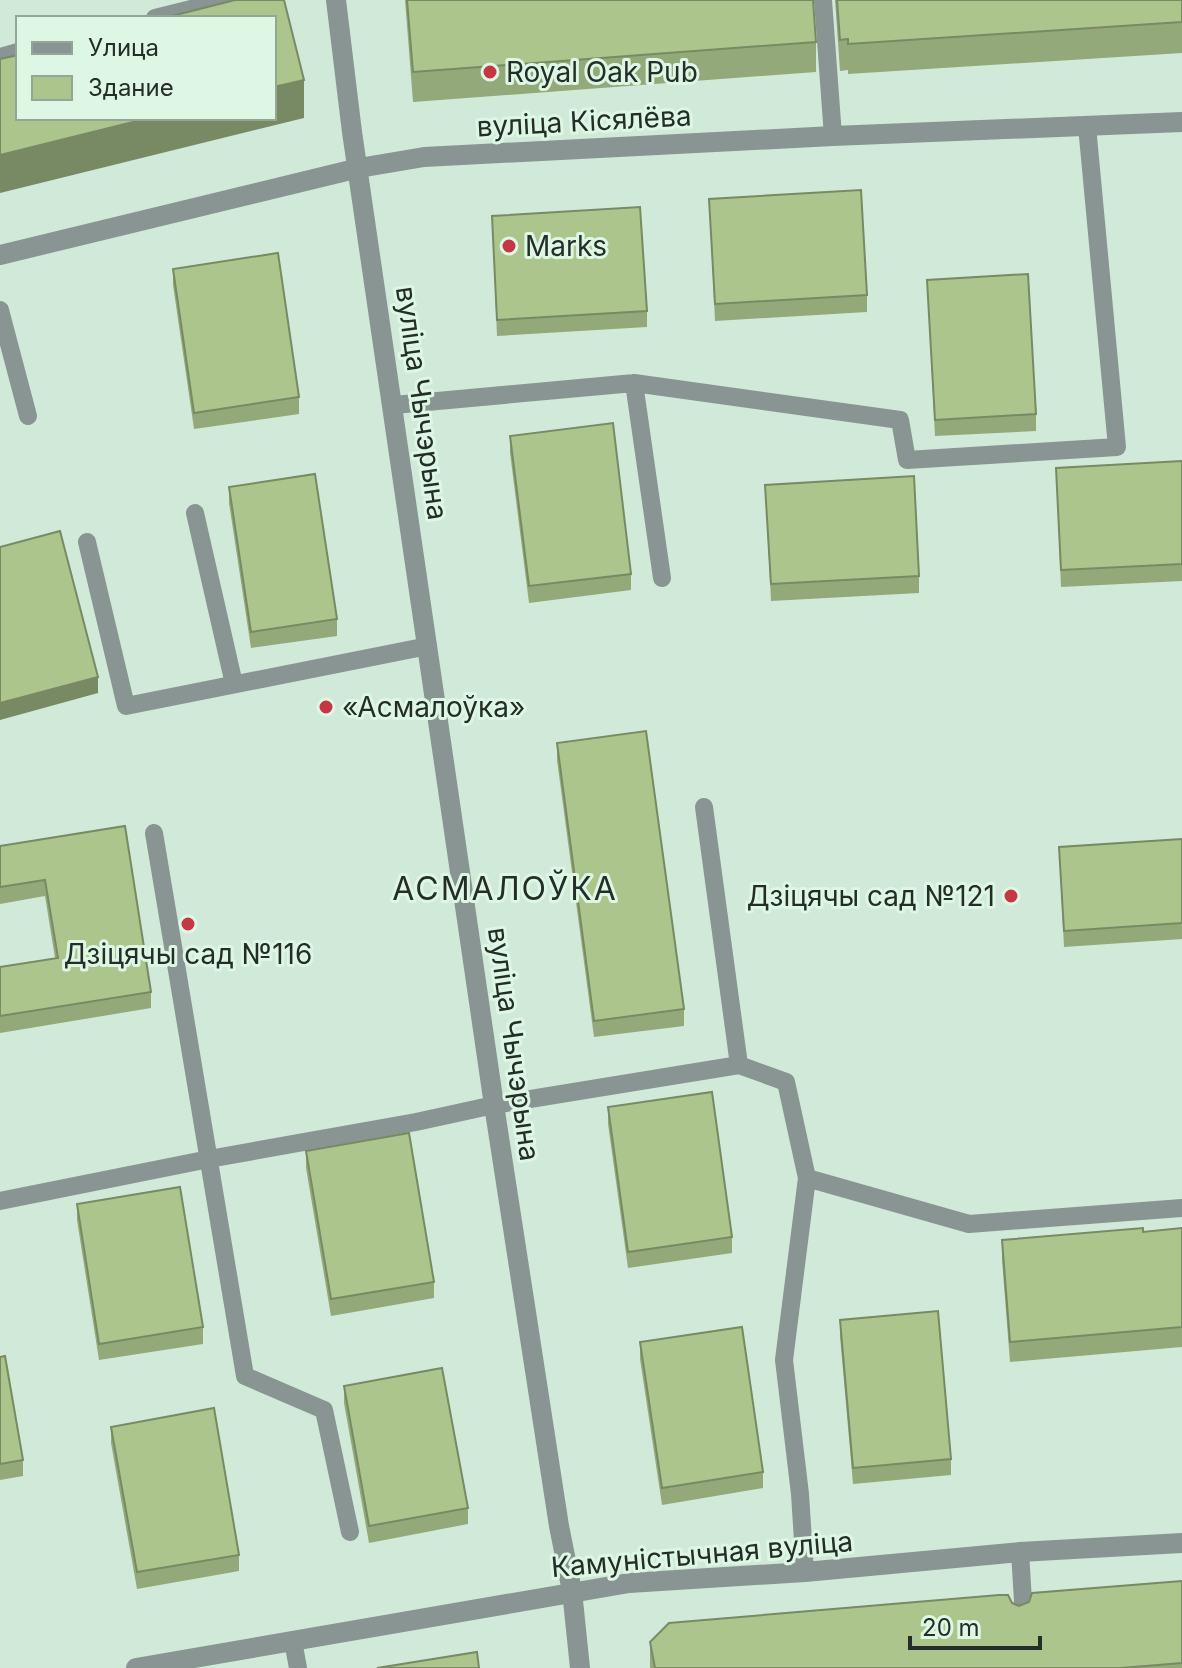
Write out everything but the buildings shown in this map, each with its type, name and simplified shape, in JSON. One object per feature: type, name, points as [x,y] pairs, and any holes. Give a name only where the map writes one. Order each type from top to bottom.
[{"type":"street","name":"вуліца Чычэрына","points":[[336,0],[352,132],[494,1105],[572,1591],[580,1668]]},
{"type":"street","name":"вуліца Кісялёва","points":[[0,255],[359,168],[424,157],[1182,122]]},
{"type":"street","name":"Камуністычная вуліца","points":[[136,1668],[629,1583],[805,1572],[1020,1552],[1182,1543]]},
{"type":"lane","points":[[163,16],[227,0]]},
{"type":"lane","points":[[823,0],[833,136]]},
{"type":"lane","points":[[394,405],[634,383],[900,420],[907,460],[1117,447],[1087,126]]},
{"type":"lane","points":[[0,310],[28,416]]},
{"type":"lane","points":[[634,383],[662,578]]},
{"type":"lane","points":[[195,513],[234,684]]},
{"type":"lane","points":[[87,542],[126,706],[428,646]]},
{"type":"lane","points":[[704,807],[739,1065]]},
{"type":"lane","points":[[154,833],[245,1376],[324,1410],[350,1532]]},
{"type":"lane","points":[[0,1201],[494,1105],[739,1065],[786,1082],[807,1178],[784,1360],[800,1494],[805,1572]]},
{"type":"lane","points":[[807,1178],[969,1224],[1182,1208]]},
{"type":"lane","points":[[1020,1552],[1023,1601],[1020,1624]]},
{"type":"lane","points":[[293,1641],[298,1668]]},
{"type":"place","name":"Royal Oak Pub","points":[[490,72]]},
{"type":"place","name":"Marks","points":[[509,246]]},
{"type":"place","name":"«Асмалоўка»","points":[[326,707]]},
{"type":"place","name":"Дзіцячы сад №121","points":[[1011,896]]},
{"type":"place","name":"Дзіцячы сад №116","points":[[188,924]]},
{"type":"district","name":"АСМАЛОЎКА","points":[[505,889]]}]
